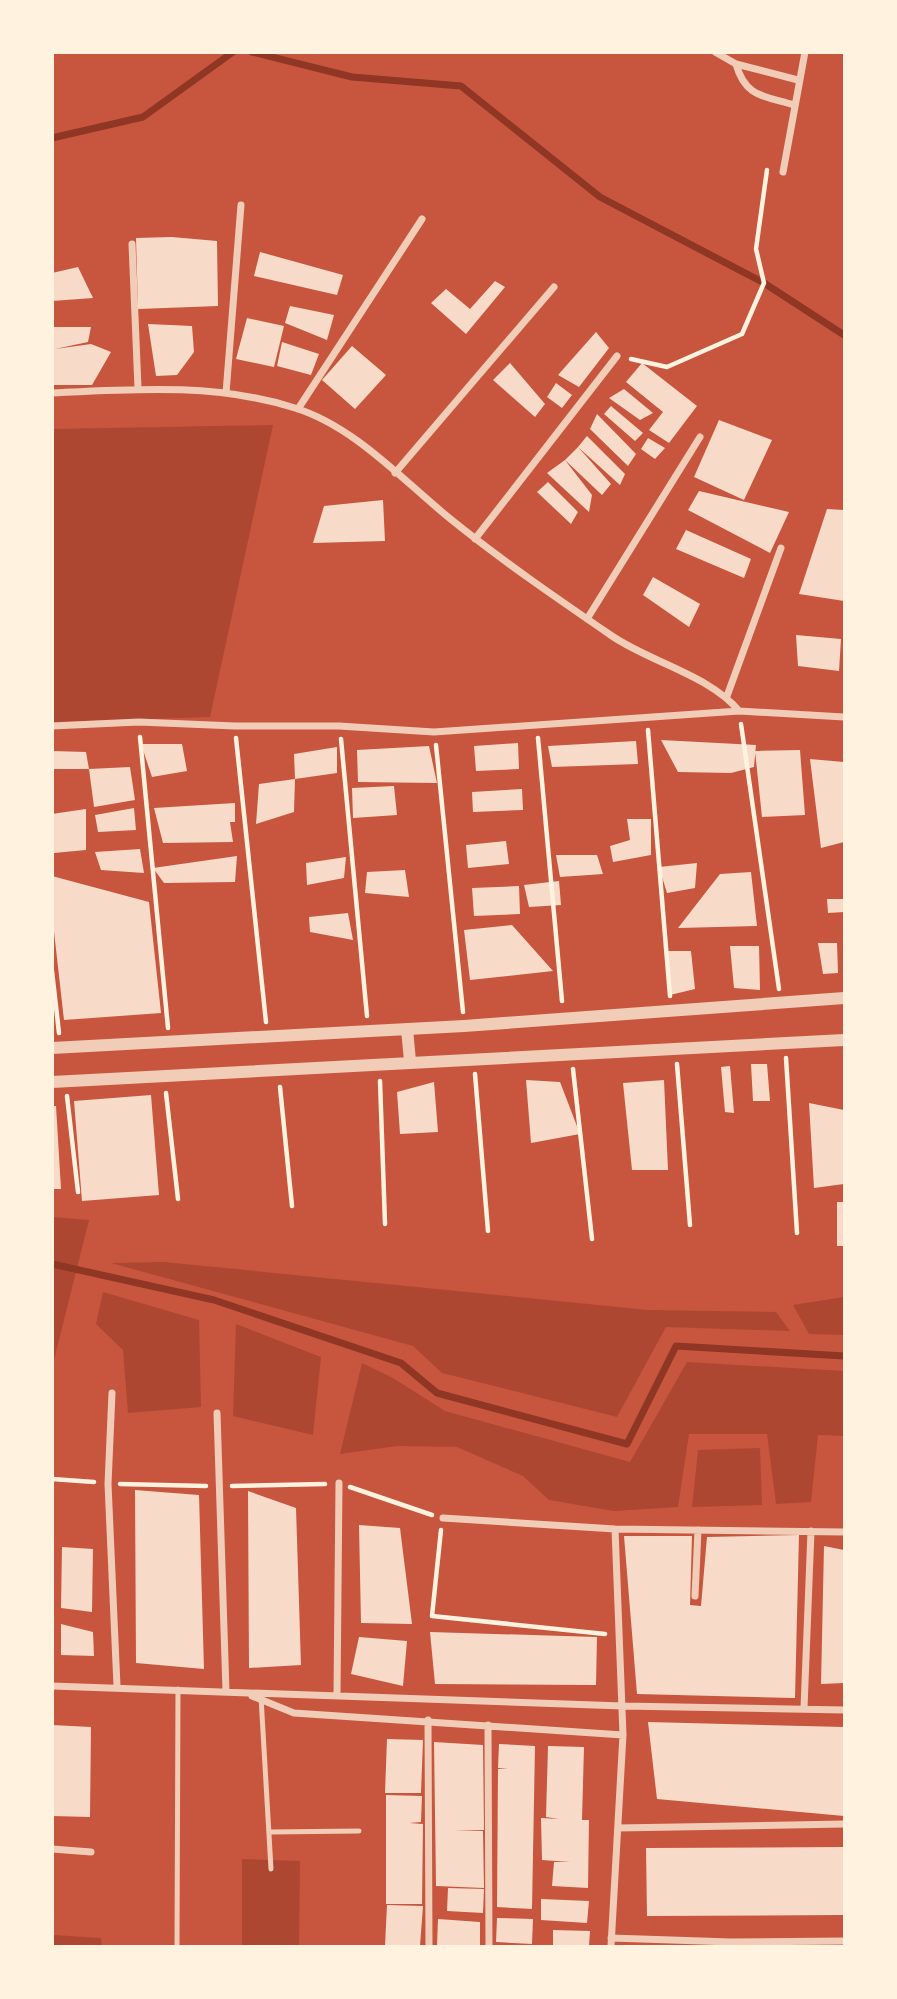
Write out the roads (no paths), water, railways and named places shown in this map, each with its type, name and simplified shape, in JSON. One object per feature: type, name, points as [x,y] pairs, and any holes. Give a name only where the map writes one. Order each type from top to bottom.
[{"type":"street","points":[[715,52],[736,64],[798,80]]},
{"type":"street","points":[[783,172],[805,52]]},
{"type":"street","points":[[736,64],[740,81],[747,89],[794,105]]},
{"type":"street","points":[[226,393],[241,205]]},
{"type":"street","points":[[298,409],[422,219]]},
{"type":"street","points":[[132,244],[138,388]]},
{"type":"street","points":[[395,473],[554,287]]},
{"type":"street","points":[[475,539],[617,356]]},
{"type":"street","points":[[52,394],[138,388],[226,393],[298,409],[351,436],[475,539],[587,619],[627,646],[727,696],[739,711]]},
{"type":"street","points":[[587,619],[700,437]]},
{"type":"street","points":[[727,696],[781,548]]},
{"type":"street","points":[[52,726],[139,722],[339,726],[435,732],[739,711],[845,717]]},
{"type":"street","points":[[57,1048],[464,1027],[845,998]]},
{"type":"street","points":[[407,1029],[410,1061]]},
{"type":"street","points":[[59,1082],[379,1062],[845,1040]]},
{"type":"street","points":[[112,1393],[108,1483],[117,1686]]},
{"type":"street","points":[[217,1413],[226,1691]]},
{"type":"street","points":[[337,1696],[339,1483]]},
{"type":"street","points":[[443,1518],[615,1529],[845,1532]]},
{"type":"street","points":[[615,1529],[624,1735],[611,1942],[732,1944],[845,1941]]},
{"type":"street","points":[[695,1595],[698,1530]]},
{"type":"street","points":[[804,1709],[811,1531]]},
{"type":"street","points":[[52,1686],[226,1691],[261,1697],[294,1713],[624,1735]]},
{"type":"street","points":[[261,1697],[337,1696],[623,1706],[845,1710]]},
{"type":"street","points":[[428,1720],[429,1947]]},
{"type":"street","points":[[488,1725],[489,1947]]},
{"type":"street","points":[[618,1828],[845,1824]]},
{"type":"street","points":[[52,1849],[91,1852]]},
{"type":"lane","points":[[177,1947],[178,1689]]},
{"type":"lane","points":[[261,1697],[271,1869]]},
{"type":"lane","points":[[269,1832],[359,1831]]},
{"type":"waterway","points":[[52,138],[143,117],[233,52]]},
{"type":"waterway","points":[[252,52],[352,77],[461,86],[600,197],[764,283],[844,335]]},
{"type":"waterway","points":[[52,1264],[214,1300],[401,1363],[437,1393],[627,1444],[676,1346],[844,1356]]}]
